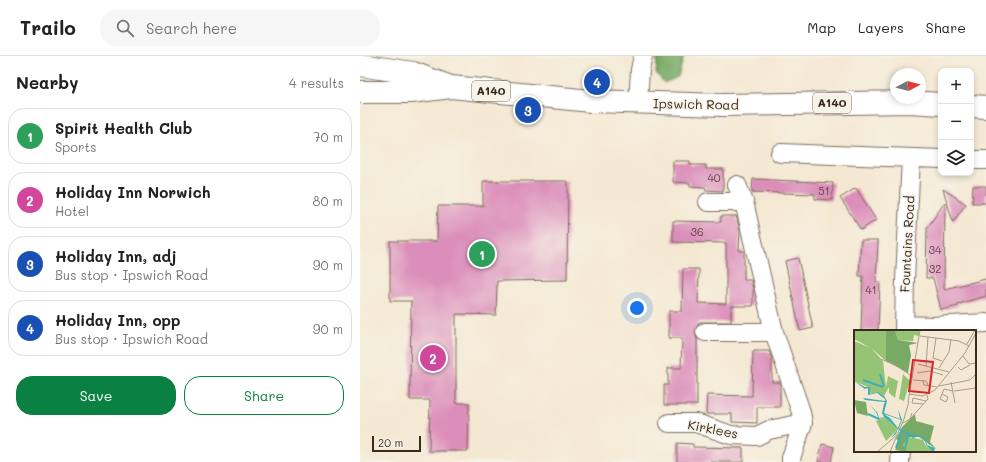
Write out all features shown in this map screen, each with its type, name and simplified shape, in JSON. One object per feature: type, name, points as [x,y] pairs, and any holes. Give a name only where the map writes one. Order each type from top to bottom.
[{"type":"highway","name":"Ipswich Road","points":[[360,66],[413,72],[451,87]]},
{"type":"highway","name":"Ipswich Road","points":[[360,92],[411,92],[451,87],[592,102],[723,105],[910,102],[938,104]]},
{"type":"highway","points":[[974,106],[986,107]]},
{"type":"street","points":[[638,103],[640,70],[643,56]]},
{"type":"street","points":[[780,153],[938,159]]},
{"type":"street","name":"Fountains Road","points":[[904,328],[911,158]]},
{"type":"street","points":[[974,160],[986,160]]},
{"type":"street","points":[[737,185],[744,202],[774,332],[801,412],[803,423],[791,462]]},
{"type":"street","points":[[708,202],[744,202]]},
{"type":"street","points":[[904,328],[986,323]]},
{"type":"street","points":[[706,332],[774,332]]},
{"type":"street","name":"Kirklees","points":[[669,423],[696,423],[731,434],[757,436],[769,430],[803,423]]},
{"type":"street","points":[[900,462],[901,452]]},
{"type":"green space","points":[[657,56],[684,56],[678,77],[664,83],[656,73]]},
{"type":"building","points":[[673,161],[690,161],[690,165],[706,165],[706,169],[723,169],[723,191],[706,190],[705,187],[690,186],[690,183],[673,182]]},
{"type":"building","points":[[753,179],[833,183],[832,200],[815,199],[815,194],[752,192]]},
{"type":"building","points":[[483,181],[568,181],[567,280],[497,281],[496,315],[456,314],[456,403],[469,403],[468,451],[429,451],[430,400],[410,400],[411,301],[390,301],[390,241],[437,241],[438,206],[483,206]]},
{"type":"building","points":[[973,186],[986,186],[986,203],[972,203]]},
{"type":"building","points":[[856,188],[876,220],[861,230],[840,198]]},
{"type":"building","points":[[943,189],[966,204],[953,222]]},
{"type":"building","points":[[945,202],[944,289],[986,279],[986,296],[958,304],[958,306],[941,310],[933,278],[926,278],[927,228]]},
{"type":"building","points":[[721,216],[736,216],[740,230],[739,251],[744,251],[744,280],[751,280],[753,289],[753,306],[731,306],[731,322],[699,322],[695,332],[697,339],[697,405],[664,405],[664,385],[668,385],[668,368],[681,368],[682,338],[669,338],[669,311],[682,311],[683,269],[699,269],[698,303],[726,304],[726,243],[673,242],[673,221],[721,222]]},
{"type":"building","points":[[861,240],[878,240],[876,282],[880,282],[878,330],[861,330],[863,276],[859,276]]},
{"type":"building","points":[[798,258],[813,328],[800,331],[785,261]]},
{"type":"building","points":[[753,351],[769,351],[772,359],[772,382],[780,382],[780,407],[757,407],[757,423],[732,422],[732,414],[706,414],[707,395],[752,396]]},
{"type":"building","points":[[677,443],[693,444],[693,447],[743,448],[743,462],[677,462]]},
{"type":"building","points":[[822,444],[834,447],[831,462],[818,462]]},
{"type":"place","name":"Holiday Inn, opp","points":[[597,82]]},
{"type":"place","name":"Holiday Inn, adj","points":[[528,110]]},
{"type":"place","name":"Spirit Health Club","points":[[482,254]]},
{"type":"place","name":"Holiday Inn Norwich","points":[[433,358]]}]
